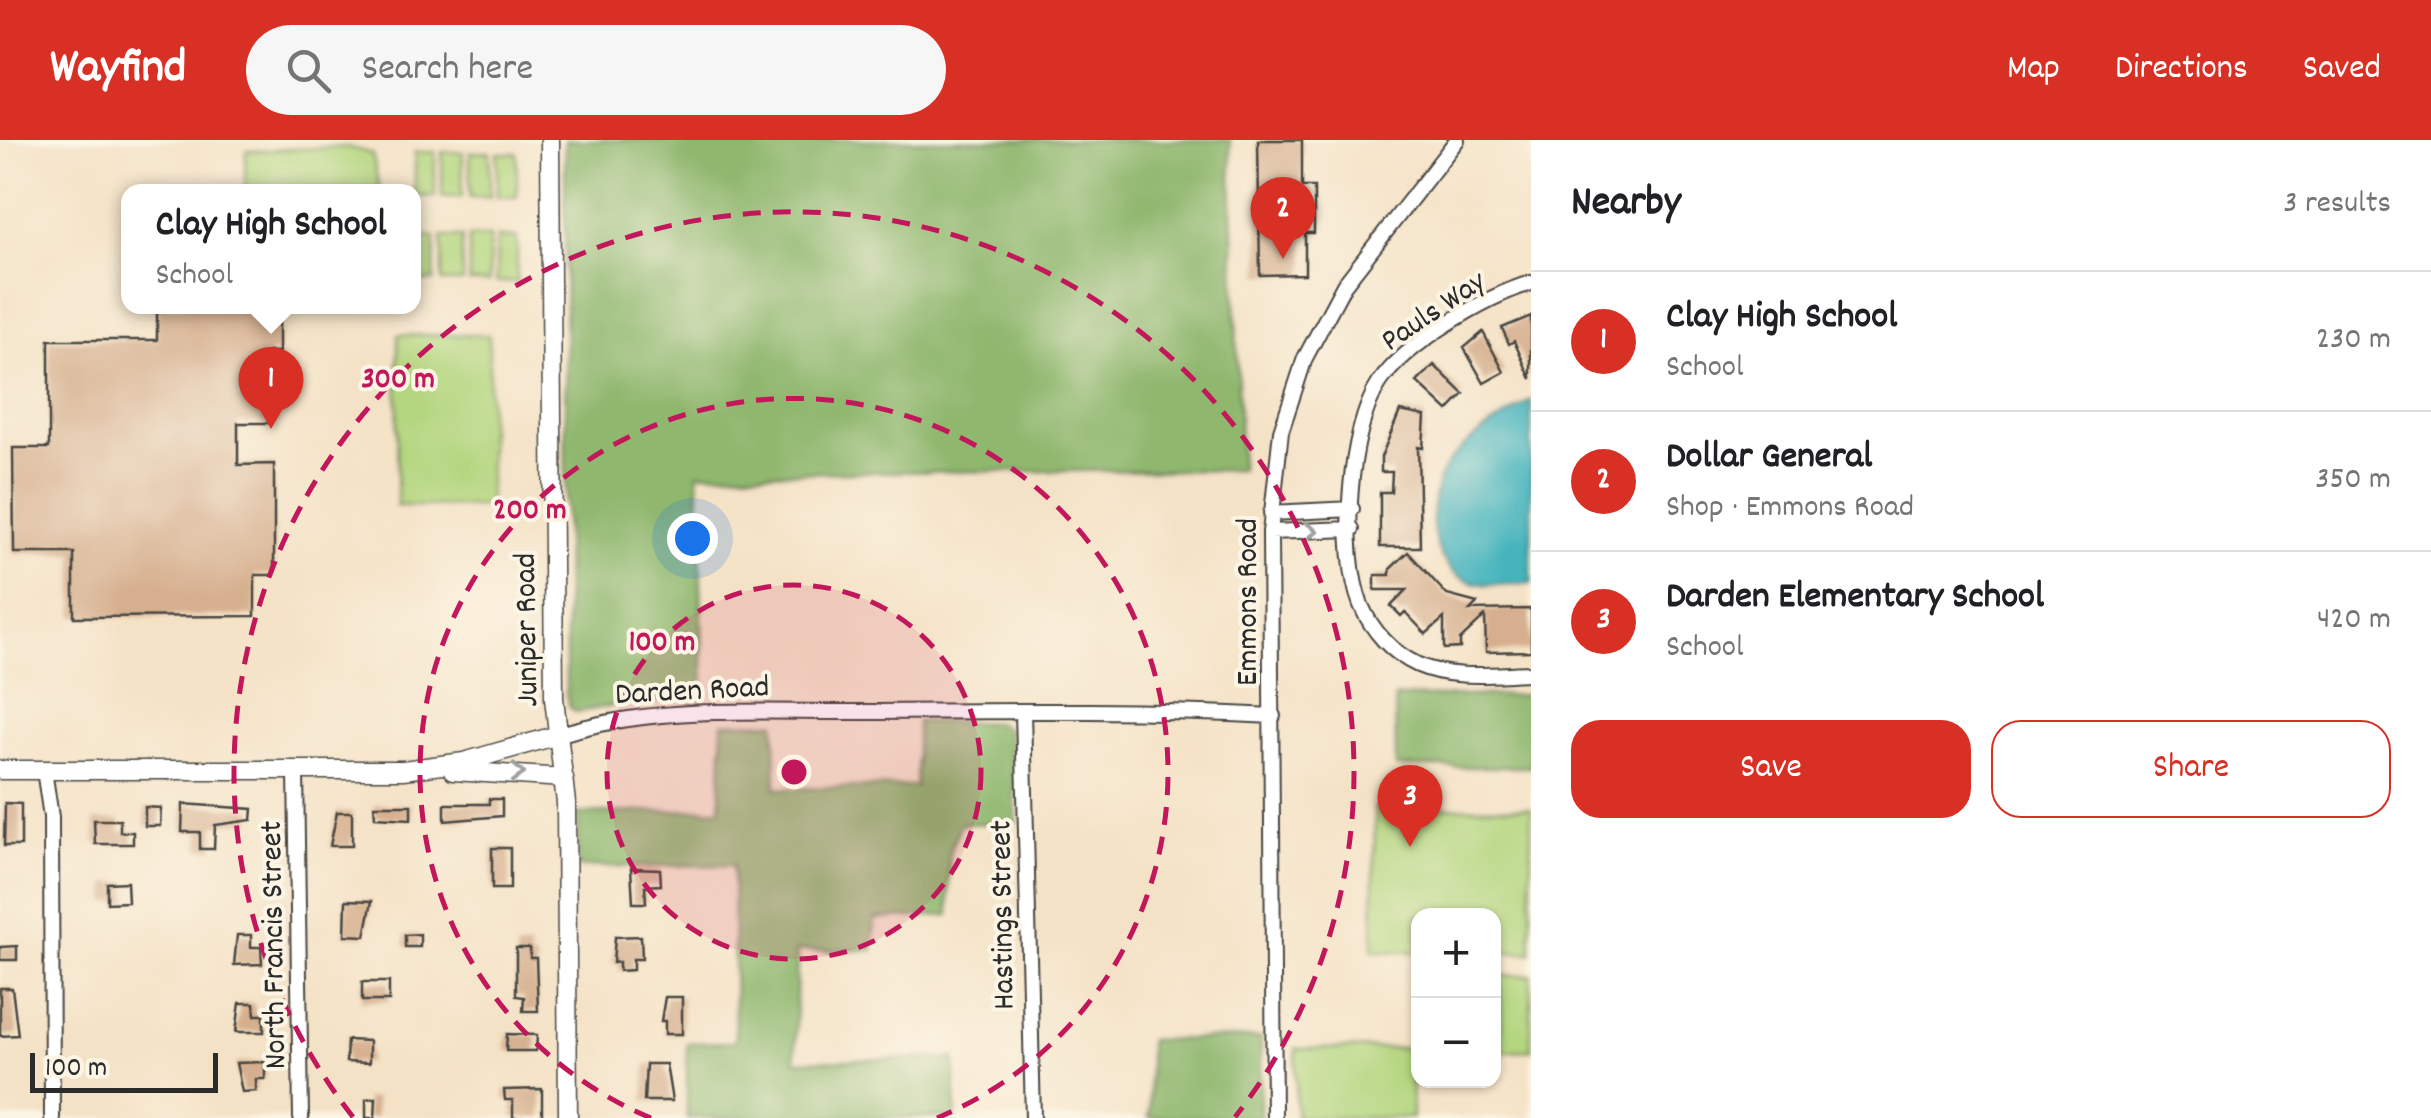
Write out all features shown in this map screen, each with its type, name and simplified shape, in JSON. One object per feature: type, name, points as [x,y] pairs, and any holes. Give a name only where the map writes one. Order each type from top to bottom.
[{"type":"street","name":"Juniper Road","points":[[550,140],[553,684],[564,778],[568,1118]]},
{"type":"street","name":"Emmons Road","points":[[1274,1118],[1270,532],[1280,431],[1312,344],[1344,285],[1458,140]]},
{"type":"street","name":"Pauls Way","points":[[1531,283],[1496,298],[1422,342],[1382,378],[1357,430],[1352,509],[1360,602],[1387,644],[1418,665],[1449,673],[1531,673]]},
{"type":"street","points":[[1271,513],[1352,509]]},
{"type":"street","points":[[1270,532],[1352,530]]},
{"type":"street","name":"Darden Road","points":[[0,770],[402,770],[481,758],[616,720],[668,715],[1022,710],[1273,716]]},
{"type":"street","name":"Hastings Street","points":[[1022,710],[1032,1118]]},
{"type":"street","points":[[44,770],[50,817],[52,1118]]},
{"type":"street","points":[[402,770],[564,778]]},
{"type":"street","name":"North Francis Street","points":[[296,771],[301,1118]]},
{"type":"green space","points":[[565,140],[1230,140],[1241,470],[698,473],[704,698],[635,702],[577,712],[569,707],[566,694]]},
{"type":"green space","points":[[348,147],[372,154],[378,184],[245,184],[246,151]]},
{"type":"green space","points":[[415,152],[435,152],[435,197],[421,196],[421,184],[415,184]]},
{"type":"green space","points":[[442,152],[463,152],[462,197],[442,197]]},
{"type":"green space","points":[[470,152],[490,152],[490,197],[470,197]]},
{"type":"green space","points":[[497,153],[517,153],[517,197],[497,197]]},
{"type":"green space","points":[[421,237],[435,237],[434,281],[421,281]]},
{"type":"green space","points":[[442,237],[462,237],[462,282],[442,282]]},
{"type":"green space","points":[[469,237],[490,237],[489,282],[469,282]]},
{"type":"green space","points":[[497,237],[517,238],[517,282],[496,282]]},
{"type":"green space","points":[[398,335],[489,335],[489,506],[397,506]]},
{"type":"green space","points":[[1531,695],[1531,767],[1396,767],[1395,697]]},
{"type":"green space","points":[[917,721],[997,723],[1008,730],[1017,822],[961,824],[949,854],[949,915],[875,919],[873,950],[797,951],[795,1061],[955,1058],[956,1118],[687,1118],[687,1043],[735,1042],[733,865],[578,867],[578,814],[720,809],[723,723],[775,722],[776,789],[916,786]]},
{"type":"green space","points":[[1375,807],[1531,808],[1531,953],[1501,952],[1501,908],[1411,908],[1411,952],[1373,951]]},
{"type":"green space","points":[[1531,975],[1531,1050],[1502,1051],[1501,976]]},
{"type":"green space","points":[[1261,1038],[1260,1118],[1149,1118],[1149,1040]]},
{"type":"green space","points":[[1411,1048],[1412,1118],[1296,1118],[1296,1049]]},
{"type":"water","points":[[1531,400],[1531,583],[1491,585],[1469,581],[1456,574],[1438,550],[1433,518],[1437,487],[1442,473],[1459,451]]},
{"type":"building","points":[[1258,140],[1302,140],[1302,187],[1314,187],[1314,233],[1305,233],[1305,274],[1260,275]]},
{"type":"building","points":[[157,314],[279,314],[279,352],[269,352],[269,423],[238,423],[238,465],[274,464],[274,575],[255,575],[255,616],[74,617],[74,553],[14,553],[13,448],[49,448],[49,340],[157,340]]},
{"type":"building","points":[[1531,316],[1531,379],[1514,341],[1509,344],[1502,328]]},
{"type":"building","points":[[1483,332],[1504,372],[1484,383],[1464,348]]},
{"type":"building","points":[[1434,365],[1464,394],[1448,411],[1417,382]]},
{"type":"building","points":[[1400,411],[1425,416],[1423,448],[1418,447],[1420,547],[1380,547],[1380,492],[1391,492],[1392,472],[1381,472],[1381,457]]},
{"type":"building","points":[[1408,552],[1447,595],[1477,603],[1470,610],[1531,609],[1531,651],[1486,652],[1485,616],[1460,640],[1460,648],[1444,649],[1444,618],[1426,634],[1405,612],[1401,616],[1391,606],[1407,590],[1375,590],[1375,575],[1390,575],[1390,569]]},
{"type":"building","points":[[489,799],[502,799],[502,816],[445,821],[445,804],[489,804]]},
{"type":"building","points":[[5,803],[21,804],[21,846],[4,846]]},
{"type":"building","points":[[183,804],[253,809],[252,820],[215,825],[214,849],[200,849],[200,832],[182,832]]},
{"type":"building","points":[[374,805],[411,805],[411,819],[375,817]]},
{"type":"building","points":[[145,807],[161,808],[160,826],[145,826]]},
{"type":"building","points":[[337,812],[352,812],[352,846],[330,846]]},
{"type":"building","points":[[94,820],[120,820],[120,832],[133,832],[133,844],[95,844]]},
{"type":"building","points":[[492,848],[510,848],[510,889],[492,889]]},
{"type":"building","points":[[631,868],[660,869],[661,885],[645,886],[646,903],[633,903]]},
{"type":"building","points":[[127,882],[128,902],[107,903],[107,883]]},
{"type":"building","points":[[346,900],[372,901],[365,936],[345,935]]},
{"type":"building","points":[[420,934],[420,947],[405,947],[405,935]]},
{"type":"building","points":[[237,935],[251,935],[251,947],[261,947],[262,964],[234,965]]},
{"type":"building","points":[[641,936],[642,959],[633,959],[633,970],[619,971],[619,962],[613,963],[615,937]]},
{"type":"building","points":[[17,946],[17,960],[0,960],[0,947]]},
{"type":"building","points":[[516,948],[530,948],[530,958],[536,958],[538,1011],[523,1011],[524,997],[516,996]]},
{"type":"building","points":[[362,982],[389,982],[389,1001],[362,1001]]},
{"type":"building","points":[[0,988],[12,988],[18,1035],[0,1036]]},
{"type":"building","points":[[665,997],[682,997],[682,1034],[665,1034],[665,1021],[661,1021]]},
{"type":"building","points":[[240,1003],[254,1003],[255,1015],[264,1015],[264,1032],[236,1032]]},
{"type":"building","points":[[507,1034],[537,1035],[536,1051],[506,1051]]},
{"type":"building","points":[[347,1040],[369,1041],[369,1063],[346,1062]]},
{"type":"building","points":[[265,1062],[265,1079],[256,1079],[256,1091],[242,1092],[236,1063]]},
{"type":"building","points":[[646,1064],[666,1064],[672,1101],[644,1101]]},
{"type":"building","points":[[542,1089],[542,1118],[513,1118],[513,1100],[505,1100],[504,1090]]},
{"type":"building","points":[[376,1098],[375,1118],[366,1118],[366,1099]]},
{"type":"place","name":"Dollar General","points":[[1283,259]]},
{"type":"place","name":"Clay High School","points":[[271,429]]},
{"type":"place","name":"Darden Elementary School","points":[[1410,847]]}]
